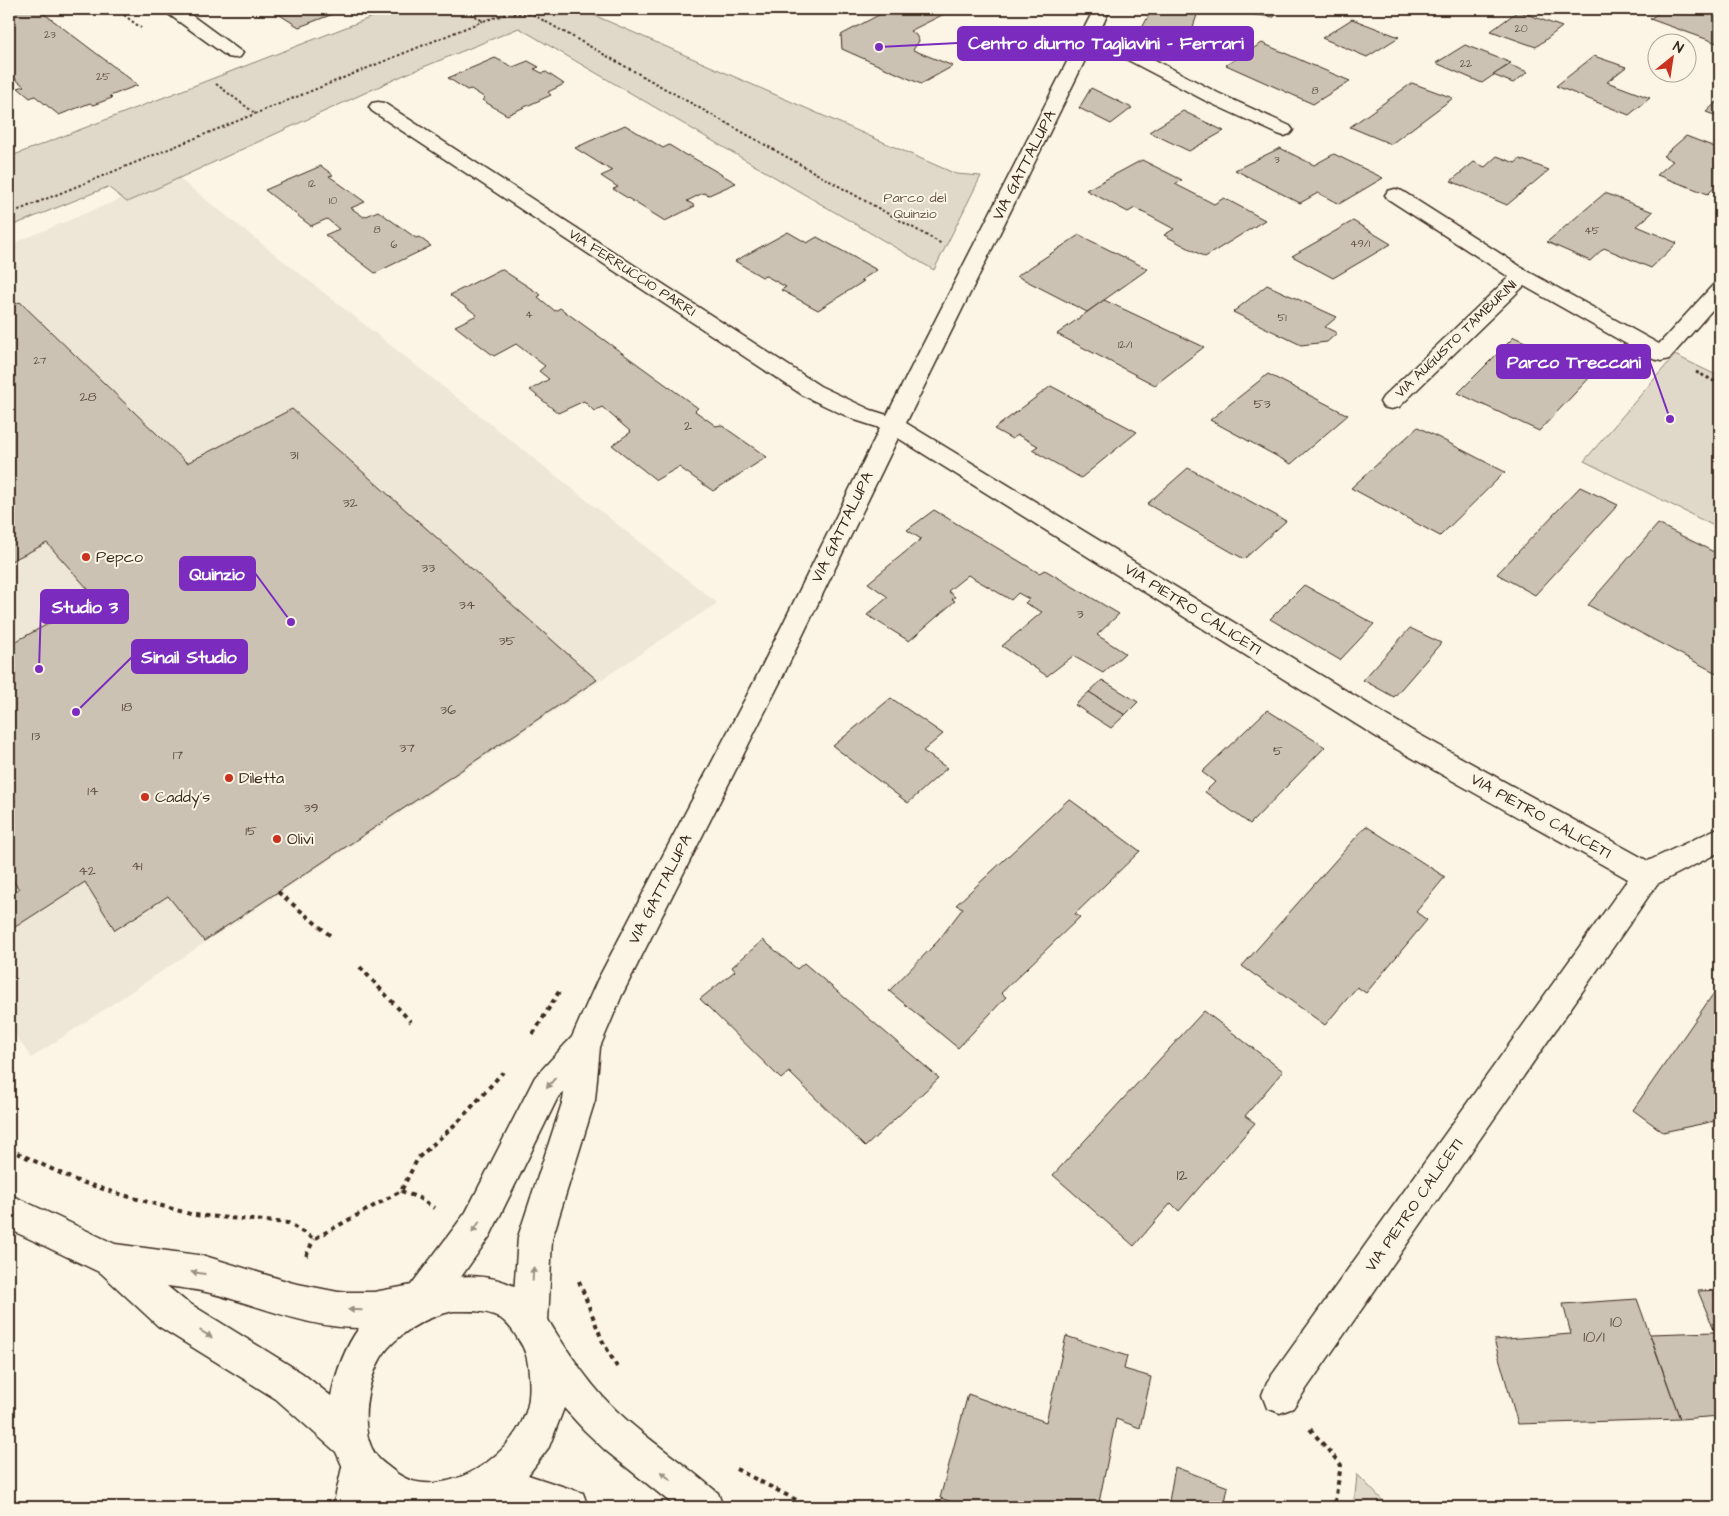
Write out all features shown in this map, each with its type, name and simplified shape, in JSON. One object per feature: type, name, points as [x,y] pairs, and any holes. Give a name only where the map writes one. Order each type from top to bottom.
[{"type":"street","points":[[173,9],[234,53]]},
{"type":"street","name":"VIA GATTALUPA","points":[[355,1453],[384,1488],[411,1500],[443,1501],[477,1494],[506,1472],[529,1445],[544,1413],[549,1380],[537,1335],[535,1237],[579,1100],[584,1047],[608,991],[768,680],[892,425],[1102,9]]},
{"type":"street","points":[[1088,37],[1111,44],[1212,97],[1284,130]]},
{"type":"street","name":"VIA FERRUCCIO PARRI","points":[[378,107],[812,391],[863,415],[892,425]]},
{"type":"street","name":"VIA AUGUSTO TAMBURINI","points":[[1395,195],[1522,276],[1661,354],[1720,289]]},
{"type":"street","name":"VIA AUGUSTO TAMBURINI","points":[[1391,402],[1522,276]]},
{"type":"street","name":"VIA PIETRO CALICETI","points":[[892,425],[1401,738],[1647,875],[1280,1395]]},
{"type":"street","points":[[1647,875],[1720,839]]},
{"type":"street","name":"VIA GATTALUPA","points":[[421,1302],[478,1224],[546,1088],[584,1047]]},
{"type":"street","points":[[9,1211],[113,1261],[171,1313],[289,1386],[323,1414],[355,1453]]},
{"type":"street","points":[[113,1261],[205,1274],[293,1301],[338,1310],[374,1310],[421,1302]]},
{"type":"street","name":"VIA GATTALUPA","points":[[352,1507],[355,1453],[346,1407],[354,1374],[369,1344],[392,1320],[421,1302],[451,1293],[481,1294],[509,1303],[537,1335]]},
{"type":"street","points":[[537,1335],[578,1398],[607,1427],[704,1507]]},
{"type":"street","points":[[477,1494],[569,1507]]},
{"type":"path","points":[[462,9],[483,21]]},
{"type":"path","points":[[9,214],[483,21],[508,13],[518,12],[532,14],[944,245]]},
{"type":"path","points":[[278,892],[332,937]]},
{"type":"path","points":[[360,967],[411,1022]]},
{"type":"path","points":[[533,1035],[560,989]]},
{"type":"path","points":[[9,1149],[75,1180],[116,1193],[194,1214],[288,1223],[314,1239],[401,1191],[418,1158],[460,1120],[504,1071]]},
{"type":"path","points":[[578,1277],[602,1340],[620,1372]]},
{"type":"path","points":[[1280,1395],[1341,1465],[1334,1507]]},
{"type":"path","points":[[732,1467],[810,1507]]},
{"type":"shaded area","points":[[176,176],[717,603],[31,1058],[9,1025],[9,245]]},
{"type":"green space","name":"Parco del Quinzio","points":[[393,9],[580,9],[956,174],[981,176],[934,270],[519,28],[404,75],[127,202],[108,187],[9,227],[9,157]]},
{"type":"green space","points":[[1675,355],[1720,377],[1720,529],[1584,461]]},
{"type":"green space","points":[[1357,1474],[1389,1507],[1354,1507]]},
{"type":"building","points":[[9,9],[38,9],[138,85],[110,96],[112,98],[93,105],[90,103],[59,115],[35,96],[30,98],[18,88],[24,86],[9,74]]},
{"type":"building","points":[[270,9],[346,9],[299,27]]},
{"type":"building","points":[[890,9],[932,9],[944,14],[910,31],[916,35],[919,41],[913,50],[953,66],[921,84],[842,49],[841,35]]},
{"type":"building","points":[[1152,9],[1199,9],[1188,42],[1139,34]]},
{"type":"building","points":[[1222,9],[1278,9],[1274,17],[1222,11]]},
{"type":"building","points":[[1664,9],[1720,9],[1720,44],[1696,35],[1696,32],[1686,32],[1650,19]]},
{"type":"building","points":[[1518,11],[1562,27],[1536,47],[1491,31]]},
{"type":"building","points":[[1352,19],[1399,37],[1367,57],[1322,38]]},
{"type":"building","points":[[1262,43],[1350,81],[1313,104],[1226,65]]},
{"type":"building","points":[[1465,45],[1511,63],[1482,83],[1436,63]]},
{"type":"building","points":[[1594,56],[1626,67],[1607,82],[1650,98],[1629,115],[1556,86]]},
{"type":"building","points":[[495,58],[513,67],[528,61],[539,67],[534,69],[542,73],[546,72],[564,84],[548,92],[551,95],[507,115],[482,100],[485,98],[471,89],[467,90],[448,78]]},
{"type":"building","points":[[1509,65],[1528,72],[1513,83],[1493,75]]},
{"type":"building","points":[[1412,83],[1453,98],[1391,144],[1350,127]]},
{"type":"building","points":[[1091,88],[1132,108],[1111,124],[1079,108]]},
{"type":"building","points":[[1720,99],[1720,117],[1706,112]]},
{"type":"building","points":[[1183,111],[1224,131],[1189,151],[1149,132]]},
{"type":"building","points":[[625,125],[663,148],[669,145],[736,183],[709,195],[703,193],[687,201],[695,206],[665,221],[613,189],[618,187],[601,176],[612,171],[575,148]]},
{"type":"building","points":[[1686,136],[1720,149],[1720,182],[1708,194],[1657,175],[1673,161],[1663,156]]},
{"type":"building","points":[[1280,148],[1314,165],[1334,154],[1383,178],[1339,204],[1318,193],[1300,203],[1235,170]]},
{"type":"building","points":[[1497,156],[1515,163],[1520,159],[1549,170],[1507,205],[1451,181],[1474,162],[1485,167]]},
{"type":"building","points":[[1142,160],[1182,180],[1175,184],[1214,204],[1224,198],[1265,220],[1205,257],[1164,235],[1174,229],[1135,208],[1128,212],[1086,190]]},
{"type":"building","points":[[321,166],[333,175],[329,176],[365,202],[351,208],[364,217],[378,211],[416,238],[419,237],[431,246],[375,273],[325,235],[339,229],[327,219],[311,226],[265,190]]},
{"type":"building","points":[[1605,193],[1653,212],[1637,226],[1677,243],[1651,268],[1604,248],[1590,261],[1547,242]]},
{"type":"building","points":[[1353,221],[1391,244],[1333,278],[1292,256]]},
{"type":"building","points":[[788,232],[807,243],[817,237],[877,270],[861,280],[864,281],[818,310],[781,290],[786,287],[766,276],[762,277],[735,261]]},
{"type":"building","points":[[1079,235],[1148,269],[1087,312],[1017,276]]},
{"type":"building","points":[[501,269],[541,295],[538,297],[555,311],[560,308],[698,408],[695,411],[716,426],[721,425],[767,457],[713,491],[679,467],[656,480],[612,445],[631,432],[602,407],[594,411],[584,401],[558,413],[530,390],[549,379],[539,371],[545,366],[516,344],[494,356],[455,326],[477,315],[450,295]]},
{"type":"building","points":[[1267,285],[1337,317],[1325,327],[1337,333],[1327,342],[1301,345],[1233,312]]},
{"type":"building","points":[[1104,300],[1204,347],[1155,385],[1057,334]]},
{"type":"building","points":[[20,302],[187,463],[292,409],[597,680],[204,941],[168,896],[115,930],[85,882],[12,929],[9,925],[9,895],[19,889],[9,875],[9,645],[96,598],[47,543],[9,562],[9,306]]},
{"type":"building","points":[[1514,337],[1594,373],[1539,431],[1458,393]]},
{"type":"building","points":[[1268,374],[1348,415],[1291,464],[1210,420]]},
{"type":"building","points":[[1051,386],[1137,432],[1081,478],[1032,450],[1038,446],[1018,435],[1012,439],[994,429]]},
{"type":"building","points":[[1418,427],[1505,472],[1440,536],[1351,488]]},
{"type":"building","points":[[1188,468],[1286,521],[1244,559],[1147,504]]},
{"type":"building","points":[[1580,487],[1618,505],[1535,595],[1497,574]]},
{"type":"building","points":[[934,510],[1039,573],[1045,570],[1119,614],[1097,635],[1125,653],[1103,673],[1073,656],[1047,676],[1002,646],[1042,612],[1025,603],[1029,599],[1018,593],[1011,600],[968,575],[948,591],[955,597],[952,599],[955,601],[909,641],[867,615],[888,597],[868,583],[921,539],[907,530]]},
{"type":"building","points":[[1658,524],[1720,555],[1720,675],[1588,605]]},
{"type":"building","points":[[1304,585],[1374,624],[1340,660],[1270,619]]},
{"type":"building","points":[[1410,628],[1441,643],[1394,697],[1363,680]]},
{"type":"building","points":[[1102,680],[1138,702],[1125,715],[1089,692]]},
{"type":"building","points":[[1089,692],[1125,715],[1111,728],[1075,705]]},
{"type":"building","points":[[891,698],[943,734],[923,751],[947,768],[908,803],[833,746]]},
{"type":"building","points":[[1267,710],[1325,747],[1250,824],[1205,792],[1215,782],[1202,772]]},
{"type":"building","points":[[1069,799],[1140,851],[1075,914],[1080,917],[1001,993],[1006,997],[958,1048],[889,991],[938,941],[963,908],[956,905]]},
{"type":"building","points":[[1366,826],[1445,877],[1416,912],[1427,920],[1366,993],[1357,987],[1325,1025],[1242,966]]},
{"type":"building","points":[[763,940],[797,969],[804,963],[939,1078],[865,1147],[789,1072],[781,1079],[700,999],[735,971],[732,967]]},
{"type":"building","points":[[1720,984],[1720,1120],[1663,1132],[1633,1110]]},
{"type":"building","points":[[1204,1011],[1283,1071],[1245,1116],[1255,1123],[1179,1211],[1171,1203],[1134,1246],[1053,1175]]},
{"type":"building","points":[[1720,1290],[1720,1416],[1680,1419],[1650,1334],[1715,1332],[1698,1291]]},
{"type":"building","points":[[1637,1299],[1680,1419],[1518,1424],[1494,1340],[1571,1334],[1563,1304]]},
{"type":"building","points":[[1066,1336],[1127,1356],[1124,1369],[1151,1377],[1140,1428],[1116,1419],[1098,1507],[1048,1507],[1036,1503],[1035,1507],[967,1507],[940,1498],[968,1394],[1046,1422]]},
{"type":"building","points":[[1175,1467],[1228,1487],[1224,1507],[1168,1507]]},
{"type":"place","name":"Centro diurno Tagliavini - Ferrari","points":[[879,47]]},
{"type":"place","name":"Parco Treccani","points":[[1670,419]]},
{"type":"place","name":"Pepco","points":[[86,557]]},
{"type":"place","name":"Quinzio","points":[[291,622]]},
{"type":"place","name":"Studio 3","points":[[39,669]]},
{"type":"place","name":"Sinail Studio","points":[[76,712]]},
{"type":"place","name":"Diletta","points":[[229,778]]},
{"type":"place","name":"Caddy's","points":[[145,797]]},
{"type":"place","name":"Olivi","points":[[277,839]]}]
